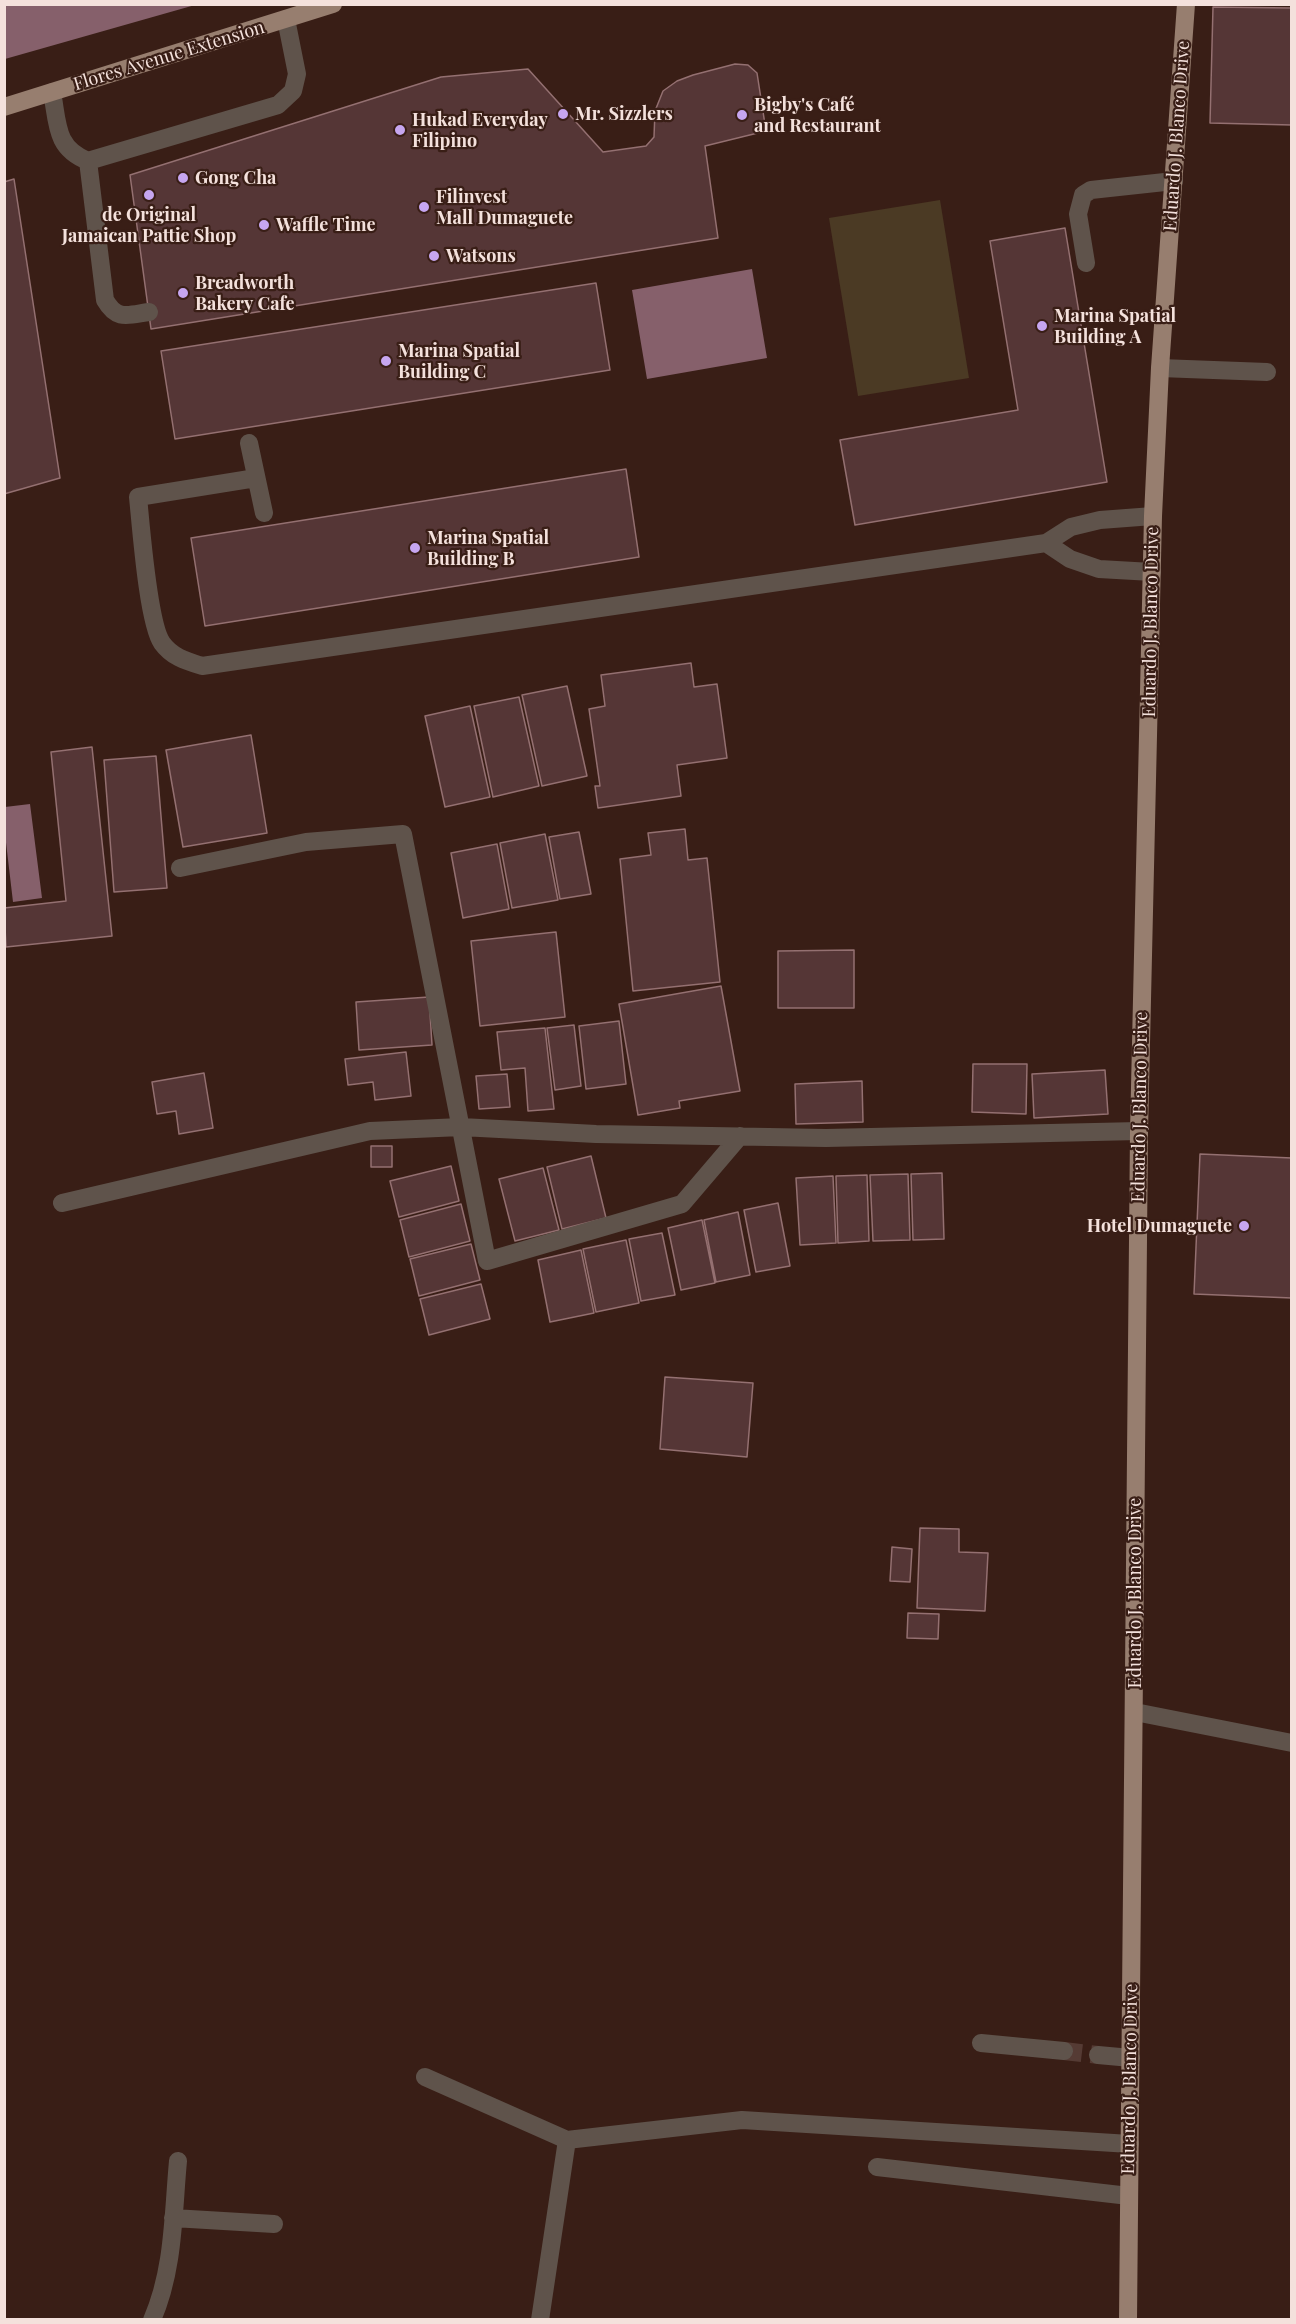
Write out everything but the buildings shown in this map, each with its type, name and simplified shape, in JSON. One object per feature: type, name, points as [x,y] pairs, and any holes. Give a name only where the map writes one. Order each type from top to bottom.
[{"type":"main road","name":"Flores Avenue Extension","points":[[4,107],[333,4]]},
{"type":"main road","name":"Eduardo J. Blanco Drive","points":[[1128,2319],[1139,1131],[1152,572],[1160,368],[1186,4]]},
{"type":"street","points":[[52,92],[62,140],[72,155],[88,161],[278,105],[293,91],[297,74],[286,20]]},
{"type":"street","points":[[88,161],[105,300],[112,312],[123,316],[149,312]]},
{"type":"street","points":[[1086,263],[1078,213],[1083,195],[1091,190],[1174,181]]},
{"type":"street","points":[[1160,368],[1267,372]]},
{"type":"street","points":[[249,443],[264,513]]},
{"type":"street","points":[[256,478],[138,497],[153,619],[161,642],[177,658],[202,666],[1046,543],[1071,527],[1100,520],[1154,516]]},
{"type":"street","points":[[1046,543],[1070,559],[1099,568],[1152,572]]},
{"type":"street","points":[[180,868],[306,842],[403,834],[487,1261],[682,1204],[740,1137]]},
{"type":"street","points":[[62,1203],[370,1131],[460,1127],[596,1134],[838,1138],[1139,1131]]},
{"type":"street","points":[[1135,1712],[1292,1743]]},
{"type":"street","points":[[981,2043],[1064,2051]]},
{"type":"street","points":[[1098,2055],[1131,2058]]},
{"type":"street","points":[[425,2077],[567,2140],[742,2120],[1130,2144]]},
{"type":"street","points":[[540,2319],[567,2140]]},
{"type":"street","points":[[152,2319],[161,2299],[171,2255],[178,2161]]},
{"type":"street","points":[[877,2168],[1129,2196]]},
{"type":"street","points":[[173,2218],[274,2224]]},
{"type":"shaded area","points":[[5,4],[195,4],[195,5],[5,59]]},
{"type":"shaded area","points":[[940,200],[969,378],[858,396],[829,218]]},
{"type":"shaded area","points":[[752,269],[767,358],[647,379],[632,290]]},
{"type":"shaded area","points":[[30,804],[42,898],[13,902],[5,834],[5,807]]},
{"type":"tunnel","points":[[1064,2051],[1098,2055]]},
{"type":"place","name":"Mr. Sizzlers","points":[[563,114]]},
{"type":"place","name":"Bigby's Café and Restaurant","points":[[742,115]]},
{"type":"place","name":"Hukad Everyday Filipino","points":[[400,130]]},
{"type":"place","name":"Gong Cha","points":[[183,178]]},
{"type":"place","name":"de Original Jamaican Pattie Shop","points":[[149,195]]},
{"type":"place","name":"Filinvest Mall Dumaguete","points":[[424,207]]},
{"type":"place","name":"Waffle Time","points":[[264,225]]},
{"type":"place","name":"Watsons","points":[[434,256]]},
{"type":"place","name":"Breadworth Bakery Cafe","points":[[183,293]]},
{"type":"place","name":"Marina Spatial Building A","points":[[1042,326]]},
{"type":"place","name":"Marina Spatial Building C","points":[[386,361]]},
{"type":"place","name":"Marina Spatial Building B","points":[[415,548]]},
{"type":"place","name":"Hotel Dumaguete","points":[[1244,1226]]}]
